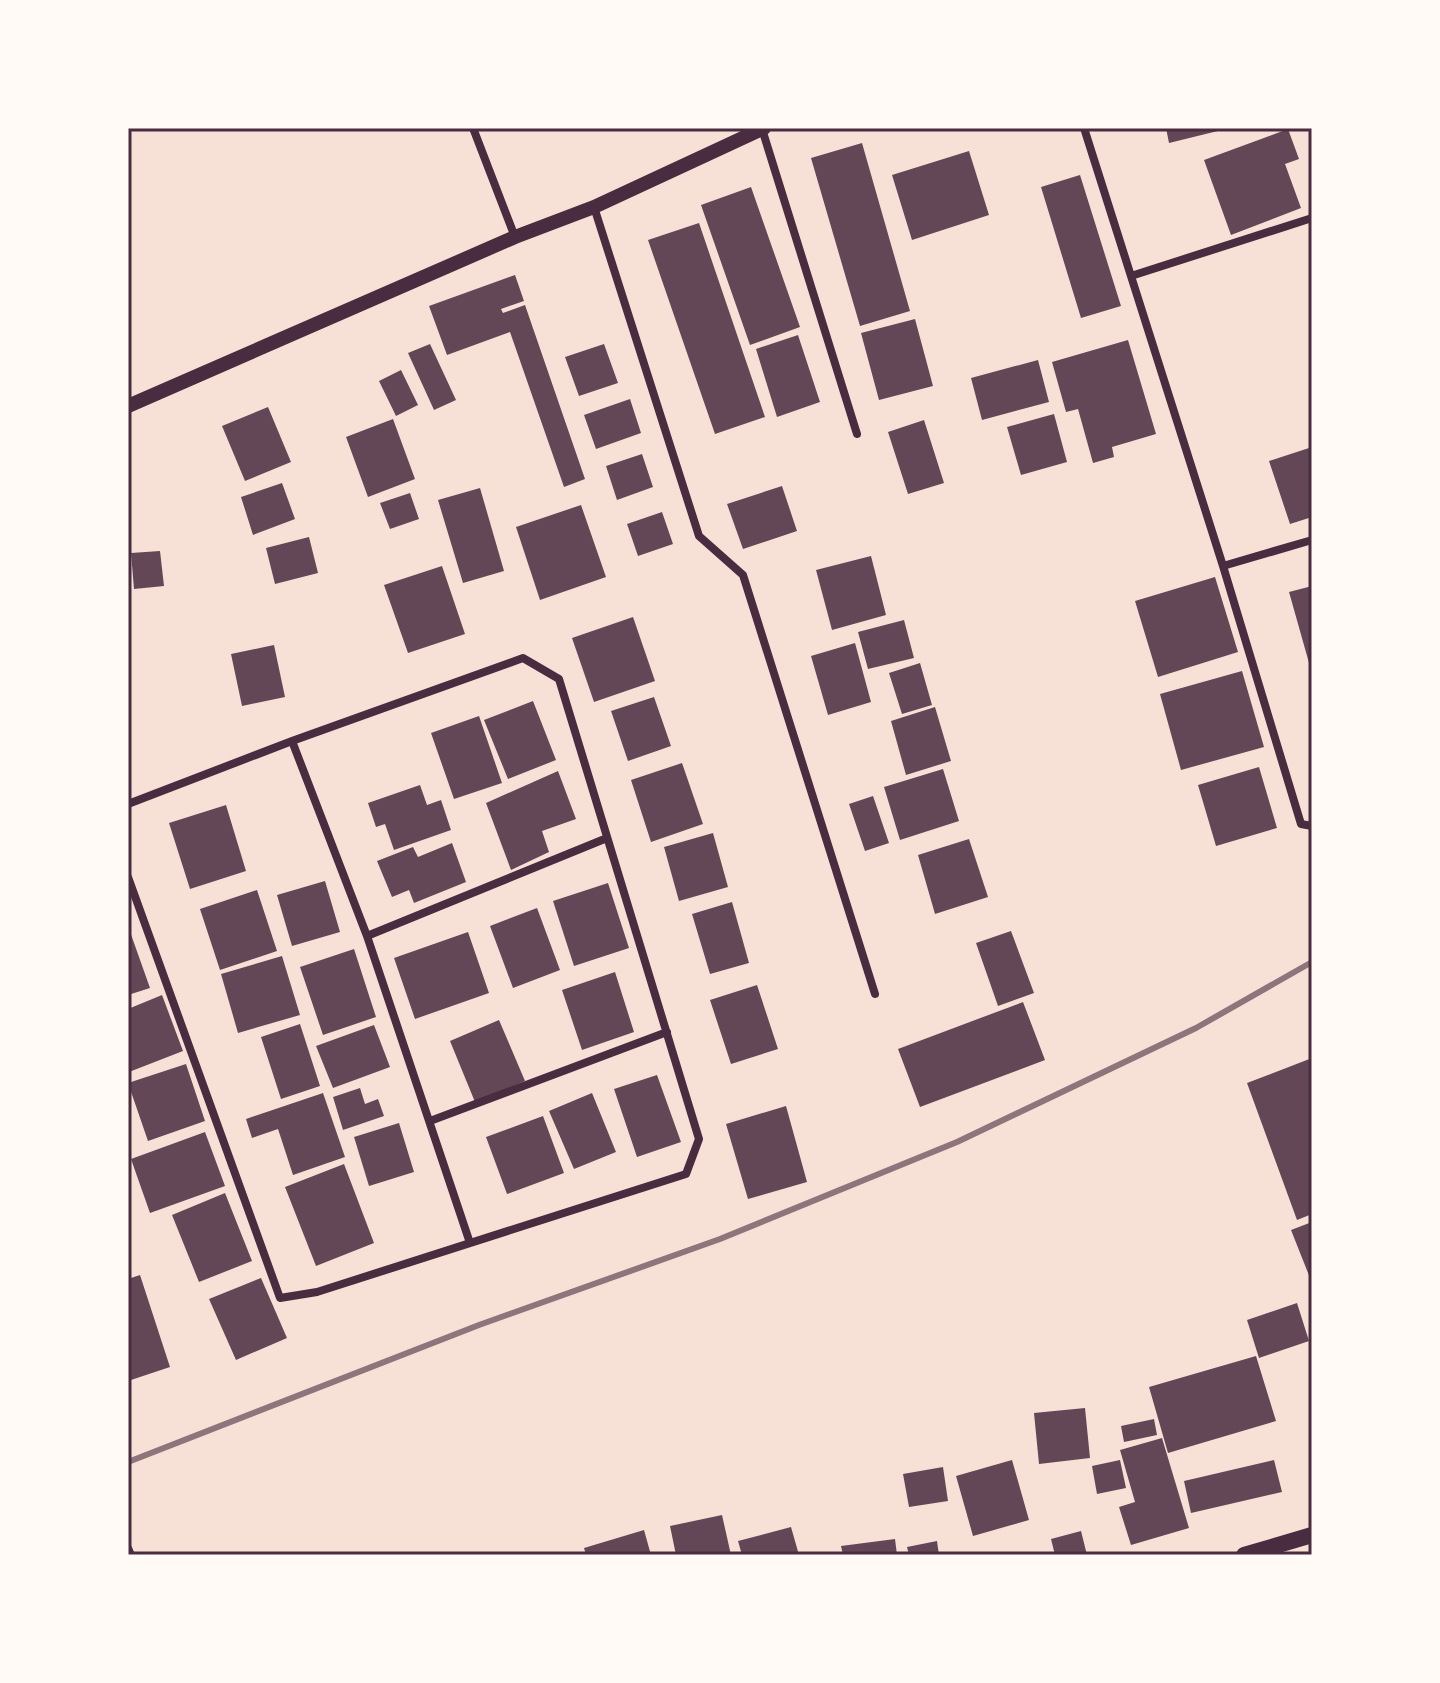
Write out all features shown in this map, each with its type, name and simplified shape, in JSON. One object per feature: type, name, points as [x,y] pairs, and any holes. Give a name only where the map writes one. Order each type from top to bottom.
[{"type":"main road","points":[[1244,1555],[1312,1535]]},
{"type":"street","points":[[473,128],[515,237]]},
{"type":"street","points":[[128,406],[515,237],[594,207],[763,128],[857,434]]},
{"type":"street","points":[[1084,128],[1301,824],[1312,826]]},
{"type":"street","points":[[594,207],[699,536],[743,575],[875,994]]},
{"type":"street","points":[[1131,276],[1312,218]]},
{"type":"street","points":[[1223,566],[1312,540]]},
{"type":"street","points":[[128,804],[523,658],[559,679],[699,1139],[686,1174],[317,1292],[280,1298],[128,877]]},
{"type":"street","points":[[292,741],[367,936],[470,1243]]},
{"type":"street","points":[[367,936],[607,838]]},
{"type":"street","points":[[430,1121],[667,1032]]},
{"type":"street","points":[[128,1548],[131,1555]]},
{"type":"building","points":[[1166,128],[1225,128],[1226,129],[1169,143]]},
{"type":"building","points":[[1288,129],[1299,159],[1285,164],[1301,208],[1231,235],[1204,160]]},
{"type":"building","points":[[862,143],[910,311],[860,326],[811,158]]},
{"type":"building","points":[[969,151],[989,215],[912,240],[892,175]]},
{"type":"building","points":[[1080,175],[1121,306],[1081,318],[1041,187]]},
{"type":"building","points":[[751,187],[800,327],[750,345],[701,205]]},
{"type":"building","points":[[699,223],[765,417],[715,434],[648,240]]},
{"type":"building","points":[[515,275],[524,301],[501,309],[503,313],[525,305],[585,479],[564,487],[510,332],[447,355],[429,306]]},
{"type":"building","points":[[915,319],[933,386],[879,400],[861,333]]},
{"type":"building","points":[[798,335],[820,402],[777,417],[756,349]]},
{"type":"building","points":[[1128,340],[1156,434],[1112,447],[1114,457],[1093,463],[1078,409],[1066,412],[1052,362]]},
{"type":"building","points":[[430,344],[456,400],[434,410],[408,353]]},
{"type":"building","points":[[604,344],[618,383],[579,396],[565,357]]},
{"type":"building","points":[[1038,360],[1049,402],[982,420],[971,378]]},
{"type":"building","points":[[401,370],[418,405],[396,416],[379,381]]},
{"type":"building","points":[[630,399],[641,433],[596,449],[584,415]]},
{"type":"building","points":[[268,407],[291,462],[245,481],[222,426]]},
{"type":"building","points":[[1054,414],[1067,462],[1021,475],[1007,427]]},
{"type":"building","points":[[393,419],[415,479],[368,497],[346,437]]},
{"type":"building","points":[[924,420],[944,483],[908,494],[888,432]]},
{"type":"building","points":[[1312,447],[1312,517],[1290,524],[1269,461]]},
{"type":"building","points":[[642,454],[653,487],[617,500],[606,466]]},
{"type":"building","points":[[282,483],[295,519],[253,535],[241,497]]},
{"type":"building","points":[[782,486],[797,531],[743,549],[727,504]]},
{"type":"building","points":[[480,488],[504,571],[463,583],[438,500]]},
{"type":"building","points":[[410,493],[419,519],[390,529],[380,503]]},
{"type":"building","points":[[581,505],[606,577],[540,600],[516,527]]},
{"type":"building","points":[[662,512],[673,544],[638,556],[627,524]]},
{"type":"building","points":[[309,537],[318,573],[275,584],[266,548]]},
{"type":"building","points":[[160,551],[164,586],[134,589],[131,553]]},
{"type":"building","points":[[871,556],[886,615],[832,630],[816,570]]},
{"type":"building","points":[[442,566],[465,634],[408,653],[384,585]]},
{"type":"building","points":[[1215,577],[1238,652],[1158,677],[1135,601]]},
{"type":"building","points":[[1312,586],[1312,670],[1311,670],[1289,592]]},
{"type":"building","points":[[633,617],[655,681],[594,702],[572,638]]},
{"type":"building","points":[[904,620],[914,658],[868,669],[858,632]]},
{"type":"building","points":[[855,643],[871,702],[828,715],[811,656]]},
{"type":"building","points":[[274,645],[285,697],[242,706],[231,654]]},
{"type":"building","points":[[920,663],[932,705],[902,714],[889,673]]},
{"type":"building","points":[[1242,671],[1264,747],[1181,770],[1160,694]]},
{"type":"building","points":[[654,697],[671,746],[628,761],[611,711]]},
{"type":"building","points":[[533,701],[556,760],[508,779],[484,720]]},
{"type":"building","points":[[935,707],[951,761],[906,775],[891,721]]},
{"type":"building","points":[[479,716],[502,783],[454,799],[431,733]]},
{"type":"building","points":[[682,763],[703,824],[651,842],[631,780]]},
{"type":"building","points":[[1259,767],[1277,828],[1216,846],[1198,785]]},
{"type":"building","points":[[943,769],[959,821],[900,840],[884,787]]},
{"type":"building","points":[[558,771],[576,819],[542,831],[549,852],[511,870],[486,803]]},
{"type":"building","points":[[420,785],[427,805],[441,800],[451,830],[394,850],[385,824],[376,827],[368,803]]},
{"type":"building","points":[[873,796],[889,843],[865,851],[849,804]]},
{"type":"building","points":[[226,805],[246,871],[190,889],[169,823]]},
{"type":"building","points":[[713,833],[728,887],[679,901],[664,847]]},
{"type":"building","points":[[969,839],[988,897],[935,914],[918,855]]},
{"type":"building","points":[[452,843],[466,882],[414,903],[409,890],[392,897],[377,861],[413,847],[418,857]]},
{"type":"building","points":[[325,881],[340,932],[292,946],[277,895]]},
{"type":"building","points":[[608,883],[629,948],[574,966],[553,901]]},
{"type":"building","points":[[257,890],[277,951],[220,970],[200,909]]},
{"type":"building","points":[[732,902],[749,963],[710,974],[692,914]]},
{"type":"building","points":[[537,908],[560,970],[513,988],[490,926]]},
{"type":"building","points":[[128,926],[150,988],[128,995]]},
{"type":"building","points":[[1011,931],[1034,993],[998,1006],[976,943]]},
{"type":"building","points":[[468,932],[489,993],[415,1019],[394,958]]},
{"type":"building","points":[[354,949],[376,1017],[323,1035],[300,967]]},
{"type":"building","points":[[282,956],[300,1015],[238,1033],[221,974]]},
{"type":"building","points":[[615,972],[634,1032],[582,1050],[562,990]]},
{"type":"building","points":[[757,985],[778,1049],[731,1064],[710,1000]]},
{"type":"building","points":[[162,995],[183,1051],[129,1072],[128,1009]]},
{"type":"building","points":[[1023,1002],[1045,1060],[920,1107],[898,1049]]},
{"type":"building","points":[[499,1020],[525,1081],[475,1102],[450,1041]]},
{"type":"building","points":[[300,1024],[320,1086],[281,1099],[261,1037]]},
{"type":"building","points":[[374,1025],[390,1067],[333,1088],[316,1046]]},
{"type":"building","points":[[1312,1058],[1312,1214],[1297,1220],[1247,1083]]},
{"type":"building","points":[[186,1064],[205,1121],[148,1141],[128,1083]]},
{"type":"building","points":[[657,1075],[681,1142],[637,1157],[614,1089]]},
{"type":"building","points":[[360,1088],[365,1104],[378,1099],[384,1116],[343,1130],[333,1097]]},
{"type":"building","points":[[323,1093],[345,1157],[293,1175],[278,1129],[252,1138],[246,1119]]},
{"type":"building","points":[[592,1093],[616,1152],[574,1169],[549,1111]]},
{"type":"building","points":[[786,1106],[807,1182],[748,1199],[726,1124]]},
{"type":"building","points":[[543,1116],[564,1173],[507,1194],[486,1137]]},
{"type":"building","points":[[399,1123],[414,1172],[369,1186],[354,1137]]},
{"type":"building","points":[[205,1132],[225,1186],[150,1213],[131,1159]]},
{"type":"building","points":[[344,1164],[374,1243],[316,1266],[285,1187]]},
{"type":"building","points":[[225,1193],[252,1261],[199,1282],[172,1215]]},
{"type":"building","points":[[1312,1222],[1312,1283],[1291,1230]]},
{"type":"building","points":[[140,1275],[170,1367],[128,1381],[128,1279]]},
{"type":"building","points":[[261,1278],[287,1338],[236,1360],[209,1299]]},
{"type":"building","points":[[1297,1303],[1309,1341],[1259,1358],[1247,1320]]},
{"type":"building","points":[[1256,1356],[1276,1421],[1168,1453],[1149,1387]]},
{"type":"building","points":[[1085,1408],[1090,1458],[1039,1464],[1034,1413]]},
{"type":"building","points":[[1154,1419],[1157,1435],[1124,1442],[1121,1426]]},
{"type":"building","points":[[1162,1438],[1189,1528],[1131,1545],[1119,1507],[1135,1502],[1120,1450]]},
{"type":"building","points":[[1012,1460],[1029,1520],[973,1536],[956,1476]]},
{"type":"building","points":[[1120,1460],[1126,1488],[1097,1494],[1092,1466]]},
{"type":"building","points":[[1274,1460],[1282,1492],[1191,1513],[1184,1481]]},
{"type":"building","points":[[943,1467],[948,1501],[909,1507],[903,1474]]},
{"type":"building","points":[[722,1515],[731,1555],[676,1555],[670,1526]]},
{"type":"building","points":[[791,1527],[799,1555],[742,1555],[738,1541]]},
{"type":"building","points":[[644,1530],[651,1555],[586,1555],[584,1548]]},
{"type":"building","points":[[1081,1531],[1087,1555],[1055,1555],[1051,1539]]},
{"type":"building","points":[[895,1539],[897,1555],[843,1555],[841,1546]]},
{"type":"building","points":[[937,1541],[939,1555],[909,1555],[907,1547]]},
{"type":"railway","points":[[128,1462],[479,1325],[720,1239],[957,1142],[1196,1028],[1312,962]]}]
